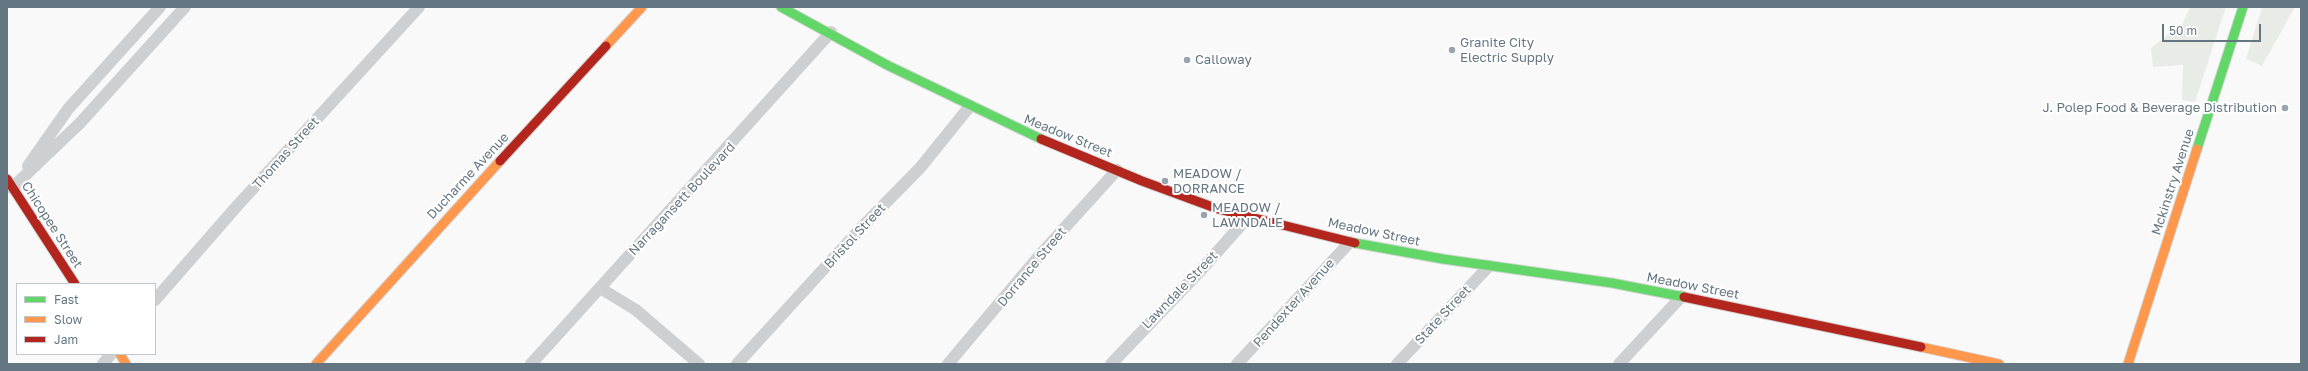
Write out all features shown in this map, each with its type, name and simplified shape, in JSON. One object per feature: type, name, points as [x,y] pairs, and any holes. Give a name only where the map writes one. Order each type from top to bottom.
[{"type":"main road","name":"Ducharme Avenue","points":[[316,364],[380,291],[642,7]]},
{"type":"main road","name":"Meadow Street","points":[[781,7],[831,32],[887,65],[1013,127],[1117,170],[1218,209],[1350,242],[1489,266],[1612,283],[1682,296],[1999,364]]},
{"type":"main road","name":"Mckinstry Avenue","points":[[2128,364],[2139,323],[2190,174],[2243,7]]},
{"type":"main road","name":"Chicopee Street","points":[[9,187],[74,283]]},
{"type":"main road","points":[[121,355],[126,364]]},
{"type":"street","points":[[9,187],[68,109],[160,7]]},
{"type":"street","points":[[9,187],[80,123],[185,7]]},
{"type":"street","name":"Thomas Street","points":[[156,299],[237,206],[418,7]]},
{"type":"street","name":"Narragansett Boulevard","points":[[531,364],[831,32]]},
{"type":"street","points":[[109,65],[121,78]]},
{"type":"street","name":"Bristol Street","points":[[738,364],[861,228],[920,168],[970,106]]},
{"type":"street","name":"Dorrance Street","points":[[948,364],[1040,256],[1117,170]]},
{"type":"street","name":"Lawndale Street","points":[[1111,364],[1202,269],[1249,216]]},
{"type":"street","name":"Pendexter Avenue","points":[[1237,364],[1350,242]]},
{"type":"street","name":"State Street","points":[[1397,364],[1489,266]]},
{"type":"street","points":[[600,288],[636,310],[699,364]]},
{"type":"street","points":[[1618,364],[1682,296]]},
{"type":"street","points":[[103,364],[110,355]]},
{"type":"shaded area","points":[[2190,7],[2226,7],[2195,102],[2182,100],[2183,65],[2153,67],[2151,48],[2183,23]]},
{"type":"shaded area","points":[[2262,7],[2295,7],[2262,66],[2246,59]]},
{"type":"traffic: fast","points":[[781,7],[887,65],[1041,139]]},
{"type":"traffic: fast","points":[[2197,149],[2243,7]]},
{"type":"traffic: fast","points":[[1355,243],[1443,259],[1612,283],[1684,297]]},
{"type":"traffic: slow","points":[[606,46],[642,7]]},
{"type":"traffic: slow","points":[[2128,364],[2197,149]]},
{"type":"traffic: slow","points":[[316,364],[500,161]]},
{"type":"traffic: slow","points":[[1921,347],[1999,364]]},
{"type":"traffic: slow","points":[[121,355],[126,364]]},
{"type":"traffic: jam","points":[[500,161],[606,46]]},
{"type":"traffic: jam","points":[[1041,139],[1142,181],[1218,209],[1355,243]]},
{"type":"traffic: jam","points":[[7,179],[74,283]]},
{"type":"traffic: jam","points":[[1684,297],[1921,347]]},
{"type":"place","name":"Granite City Electric Supply","points":[[1452,50]]},
{"type":"place","name":"Calloway","points":[[1187,60]]},
{"type":"place","name":"J. Polep Food & Beverage Distribution","points":[[2285,108]]},
{"type":"place","name":"MEADOW / DORRANCE","points":[[1165,181]]},
{"type":"place","name":"MEADOW / LAWNDALE","points":[[1204,215]]}]
